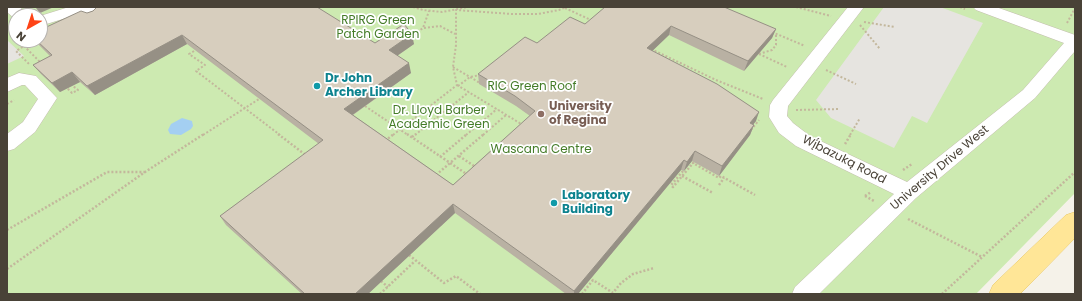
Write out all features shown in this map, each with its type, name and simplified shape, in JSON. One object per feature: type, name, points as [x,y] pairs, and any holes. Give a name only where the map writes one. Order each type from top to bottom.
[{"type":"main road","points":[[1002,294],[1075,222]]},
{"type":"street","points":[[48,19],[85,7],[94,16]]},
{"type":"street","points":[[779,105],[856,7]]},
{"type":"street","points":[[981,7],[1069,39]]},
{"type":"street","name":"University Drive West","points":[[803,294],[909,192],[1029,94],[1069,39]]},
{"type":"street","points":[[7,86],[20,79],[30,80],[48,98],[29,128],[7,144]]},
{"type":"street","name":"Wį́bazuką Road","points":[[779,105],[778,117],[786,128],[803,141],[909,192]]},
{"type":"path","points":[[413,7],[429,11],[456,10],[505,14],[538,14],[566,7],[598,24]]},
{"type":"path","points":[[456,10],[468,7]]},
{"type":"path","points":[[796,7],[831,16]]},
{"type":"path","points":[[1069,39],[1067,23],[1075,8]]},
{"type":"path","points":[[456,10],[456,45],[453,67],[458,85],[528,128]]},
{"type":"path","points":[[423,28],[429,11]]},
{"type":"path","points":[[880,49],[857,20],[895,27]]},
{"type":"path","points":[[405,41],[423,28],[433,26],[440,26],[455,34]]},
{"type":"path","points":[[769,30],[805,46]]},
{"type":"path","points":[[776,34],[776,45],[772,50],[759,54],[787,67]]},
{"type":"path","points":[[26,48],[45,67]]},
{"type":"path","points":[[649,48],[716,80],[790,110],[840,109]]},
{"type":"path","points":[[194,51],[189,54],[205,65],[196,71],[308,157],[313,153]]},
{"type":"path","points":[[652,55],[656,51]]},
{"type":"path","points":[[811,64],[856,84]]},
{"type":"path","points":[[453,67],[480,83]]},
{"type":"path","points":[[383,143],[458,85],[470,77],[483,74]]},
{"type":"path","points":[[59,87],[69,82]]},
{"type":"path","points":[[63,85],[72,93],[78,90],[73,86]]},
{"type":"path","points":[[412,137],[469,92]]},
{"type":"path","points":[[7,269],[146,172],[259,99]]},
{"type":"path","points":[[365,106],[472,178]]},
{"type":"path","points":[[440,156],[497,109]]},
{"type":"path","points":[[433,178],[506,115]]},
{"type":"path","points":[[748,134],[759,120]]},
{"type":"path","points":[[459,156],[481,170]]},
{"type":"path","points":[[918,160],[888,182],[865,196],[982,257]]},
{"type":"path","points":[[683,170],[671,185],[673,186],[693,162],[720,178],[721,176],[755,195]]},
{"type":"path","points":[[7,230],[107,172],[146,172]]},
{"type":"path","points":[[942,294],[1075,172]]},
{"type":"path","points":[[682,176],[713,193]]},
{"type":"path","points":[[719,185],[724,178]]},
{"type":"path","points":[[409,255],[444,283],[456,276],[480,294]]},
{"type":"path","points":[[380,294],[415,261]]},
{"type":"path","points":[[580,294],[593,280],[612,294],[621,283],[633,274],[654,268]]},
{"type":"path","points":[[381,281],[388,286]]},
{"type":"green space","name":"Wascana Centre","points":[[7,7],[1075,7],[1075,193],[976,294],[7,294]]},
{"type":"shaded area","points":[[884,7],[940,7],[983,23],[927,123],[912,116],[894,148],[831,118],[816,100]]},
{"type":"shaded area","points":[[7,40],[8,48],[16,48],[24,56],[7,64]]},
{"type":"water","points":[[182,118],[192,121],[193,126],[191,129],[181,135],[170,134],[168,130],[171,124]]},
{"type":"building","points":[[97,7],[317,7],[375,43],[404,24],[412,34],[389,50],[409,63],[344,109],[453,185],[535,111],[515,96],[478,74],[525,37],[537,43],[570,17],[585,24],[605,7],[724,7],[776,29],[748,61],[671,26],[647,48],[717,84],[759,112],[750,123],[754,125],[722,166],[695,151],[687,162],[684,160],[574,291],[453,204],[355,294],[305,294],[220,216],[323,140],[182,35],[87,86],[72,72],[52,83],[33,65],[52,55],[45,48],[48,48],[48,26],[81,11],[87,13],[93,11]]},
{"type":"place","name":"Dr John Archer Library","points":[[317,86]]},
{"type":"place","name":"University of Regina","points":[[541,114]]},
{"type":"place","name":"Laboratory Building","points":[[554,203]]},
{"type":"park label","name":"RPIRG Green Patch Garden","points":[[378,28]]},
{"type":"park label","name":"RIC Green Roof","points":[[532,87]]},
{"type":"park label","name":"Dr. Lloyd Barber Academic Green","points":[[439,118]]}]
